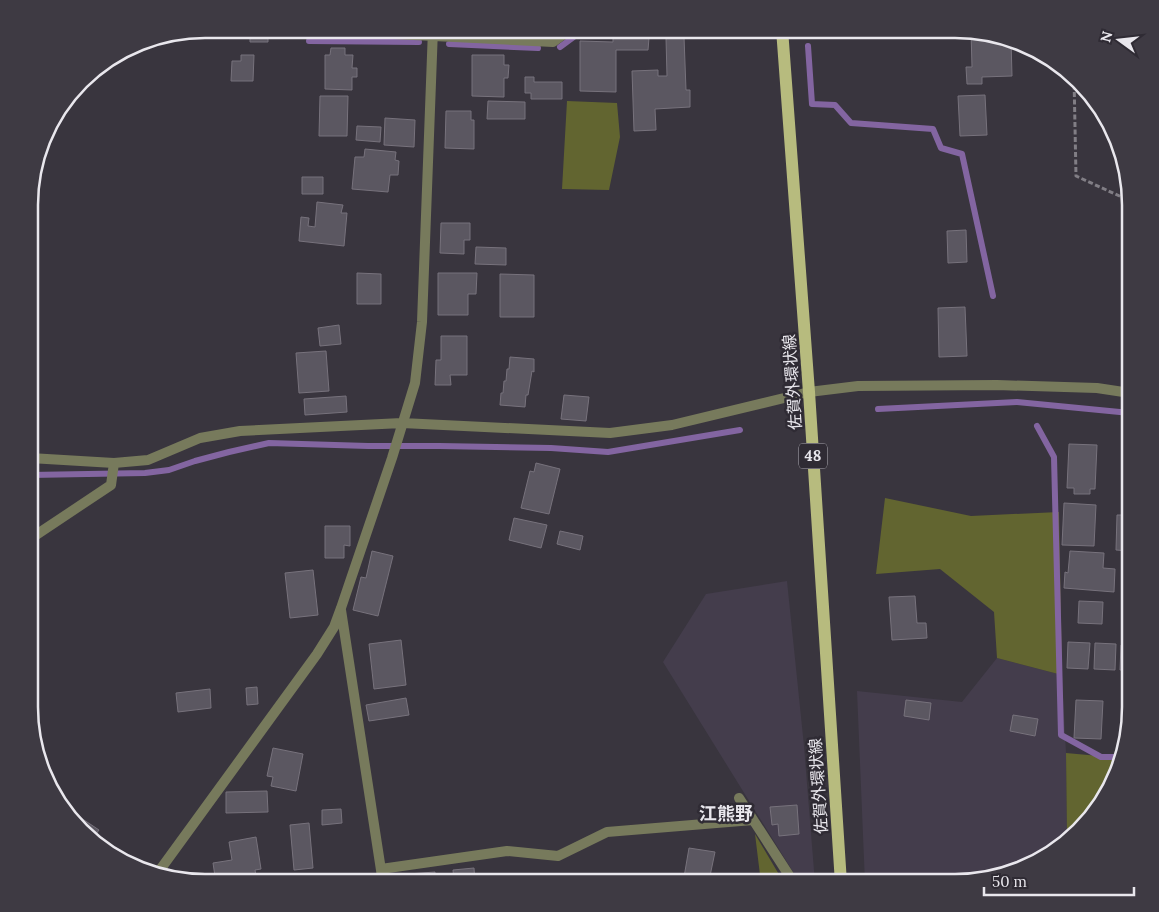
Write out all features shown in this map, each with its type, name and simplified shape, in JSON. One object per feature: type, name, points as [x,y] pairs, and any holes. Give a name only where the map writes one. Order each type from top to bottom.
[{"type":"main road","name":"佐賀外環状線","points":[[783,38],[809,392],[839,875]]},
{"type":"street","points":[[161,869],[317,654],[334,627],[392,458],[415,383],[422,322],[433,38]]},
{"type":"street","points":[[506,38],[554,42],[559,38]]},
{"type":"street","points":[[38,458],[114,463],[148,460],[200,438],[240,431],[402,424],[610,433],[672,425],[809,392],[858,386],[997,385],[1097,388],[1122,392]]},
{"type":"street","points":[[38,534],[111,485],[114,463]]},
{"type":"street","points":[[341,608],[382,874]]},
{"type":"street","points":[[739,798],[789,875]]},
{"type":"street","points":[[381,869],[507,851],[558,856],[607,832],[753,820]]},
{"type":"path","points":[[1074,89],[1076,176],[1121,197]]},
{"type":"shaded area","points":[[787,581],[804,746],[814,875],[795,875],[663,662],[706,594]]},
{"type":"shaded area","points":[[997,658],[1062,675],[1066,753],[1067,830],[1056,840],[1028,857],[997,869],[954,875],[865,875],[857,691],[962,702]]},
{"type":"green space","points":[[567,101],[617,103],[620,137],[609,190],[562,189]]},
{"type":"green space","points":[[885,498],[971,516],[1059,512],[1062,675],[997,658],[994,612],[940,569],[876,574]]},
{"type":"green space","points":[[1066,753],[1114,757],[1109,771],[1093,800],[1067,830]]},
{"type":"green space","points":[[755,834],[779,875],[760,875]]},
{"type":"building","points":[[250,38],[268,38],[268,42],[250,42]]},
{"type":"building","points":[[613,38],[649,38],[648,50],[616,50],[616,92],[580,91],[580,41],[613,42]]},
{"type":"building","points":[[666,38],[684,38],[686,90],[690,90],[690,107],[655,109],[656,130],[634,131],[632,71],[658,70],[658,76],[667,76]]},
{"type":"building","points":[[971,39],[1011,48],[1012,76],[982,77],[982,84],[967,84],[966,67],[972,67]]},
{"type":"building","points":[[331,48],[345,48],[345,55],[353,55],[352,68],[357,68],[357,77],[352,77],[352,90],[325,89],[325,55],[330,55]]},
{"type":"building","points":[[241,55],[254,55],[253,81],[231,81],[232,61],[241,61]]},
{"type":"building","points":[[472,55],[504,55],[504,65],[509,65],[508,78],[504,78],[504,97],[472,96]]},
{"type":"building","points":[[525,77],[534,77],[534,82],[562,82],[562,99],[531,99],[531,93],[525,93]]},
{"type":"building","points":[[985,95],[987,135],[960,136],[958,96]]},
{"type":"building","points":[[320,96],[348,96],[347,136],[319,136]]},
{"type":"building","points":[[488,101],[525,102],[525,119],[487,119]]},
{"type":"building","points":[[446,111],[471,111],[471,120],[474,120],[474,149],[445,148]]},
{"type":"building","points":[[385,118],[415,120],[414,147],[384,145]]},
{"type":"building","points":[[357,126],[381,127],[380,142],[356,140]]},
{"type":"building","points":[[365,149],[396,152],[395,160],[399,161],[398,175],[390,175],[388,192],[352,189],[355,157],[364,157]]},
{"type":"building","points":[[302,177],[323,177],[323,194],[302,194]]},
{"type":"building","points":[[317,202],[343,205],[341,213],[347,213],[344,246],[299,241],[301,217],[309,218],[308,226],[315,227]]},
{"type":"building","points":[[441,223],[470,223],[470,240],[464,240],[464,254],[440,253]]},
{"type":"building","points":[[966,230],[967,262],[948,263],[947,231]]},
{"type":"building","points":[[476,247],[506,248],[506,265],[475,264]]},
{"type":"building","points":[[357,273],[381,274],[381,304],[357,304]]},
{"type":"building","points":[[438,273],[477,273],[476,294],[468,294],[468,315],[438,315]]},
{"type":"building","points":[[500,274],[534,275],[534,317],[500,317]]},
{"type":"building","points":[[965,307],[967,356],[939,357],[938,308]]},
{"type":"building","points":[[339,325],[341,344],[320,346],[318,328]]},
{"type":"building","points":[[441,336],[467,336],[467,375],[450,375],[451,385],[435,385],[436,360],[441,360]]},
{"type":"building","points":[[326,351],[329,391],[299,393],[296,353]]},
{"type":"building","points":[[510,357],[534,359],[534,372],[532,371],[525,407],[500,405]]},
{"type":"building","points":[[564,395],[589,397],[586,421],[561,419]]},
{"type":"building","points":[[346,396],[347,412],[305,415],[304,399]]},
{"type":"building","points":[[1069,444],[1097,445],[1095,489],[1090,489],[1090,494],[1074,494],[1074,488],[1067,488]]},
{"type":"building","points":[[536,463],[560,469],[549,514],[521,508],[530,471],[534,472]]},
{"type":"building","points":[[1064,503],[1096,505],[1094,546],[1062,545]]},
{"type":"building","points":[[1117,515],[1121,515],[1121,550],[1116,550]]},
{"type":"building","points":[[514,518],[547,525],[541,548],[509,540]]},
{"type":"building","points":[[325,526],[350,526],[350,546],[344,545],[344,558],[325,558]]},
{"type":"building","points":[[560,531],[583,536],[580,550],[557,544]]},
{"type":"building","points":[[372,551],[393,556],[378,616],[353,610],[361,577],[366,578]]},
{"type":"building","points":[[1070,551],[1104,553],[1103,568],[1115,569],[1114,592],[1064,588],[1065,572],[1068,573]]},
{"type":"building","points":[[313,570],[318,615],[290,618],[285,573]]},
{"type":"building","points":[[915,596],[917,623],[926,623],[927,638],[892,640],[889,597]]},
{"type":"building","points":[[1079,601],[1103,602],[1102,624],[1078,623]]},
{"type":"building","points":[[401,640],[406,685],[374,689],[369,644]]},
{"type":"building","points":[[1068,642],[1090,643],[1088,669],[1067,668]]},
{"type":"building","points":[[1095,643],[1116,644],[1115,670],[1094,669]]},
{"type":"building","points":[[257,687],[258,704],[247,705],[246,688]]},
{"type":"building","points":[[210,689],[211,708],[178,712],[176,693]]},
{"type":"building","points":[[406,698],[409,715],[369,721],[366,705]]},
{"type":"building","points":[[906,700],[931,703],[929,720],[904,716]]},
{"type":"building","points":[[1076,700],[1103,701],[1101,739],[1074,738]]},
{"type":"building","points":[[1013,715],[1038,719],[1035,736],[1010,731]]},
{"type":"building","points":[[273,748],[303,754],[296,791],[271,786],[273,777],[267,776]]},
{"type":"building","points":[[267,791],[268,812],[226,813],[226,792]]},
{"type":"building","points":[[797,805],[799,834],[779,836],[778,824],[772,825],[770,807]]},
{"type":"building","points":[[341,809],[342,823],[322,825],[322,810]]},
{"type":"building","points":[[80,817],[99,830],[96,834]]},
{"type":"building","points":[[309,823],[313,868],[294,870],[290,825]]},
{"type":"building","points":[[256,837],[261,869],[255,870],[256,874],[215,874],[213,863],[232,860],[229,842]]},
{"type":"building","points":[[689,848],[715,852],[710,875],[684,875]]},
{"type":"building","points":[[474,868],[474,874],[453,874],[453,870]]},
{"type":"building","points":[[435,872],[435,874],[408,874]]},
{"type":"waterway","points":[[560,47],[572,38]]},
{"type":"waterway","points":[[309,41],[419,42]]},
{"type":"waterway","points":[[449,44],[538,48]]},
{"type":"waterway","points":[[808,46],[812,104],[835,105],[851,123],[933,129],[941,148],[962,154],[993,296]]},
{"type":"waterway","points":[[878,409],[1017,402],[1122,412]]},
{"type":"waterway","points":[[1037,426],[1054,457],[1061,735],[1101,757],[1114,757]]},
{"type":"waterway","points":[[38,475],[145,473],[169,470],[195,461],[269,443],[551,448],[608,452],[740,430]]},
{"type":"district","name":"江熊野","points":[[726,814]]}]
